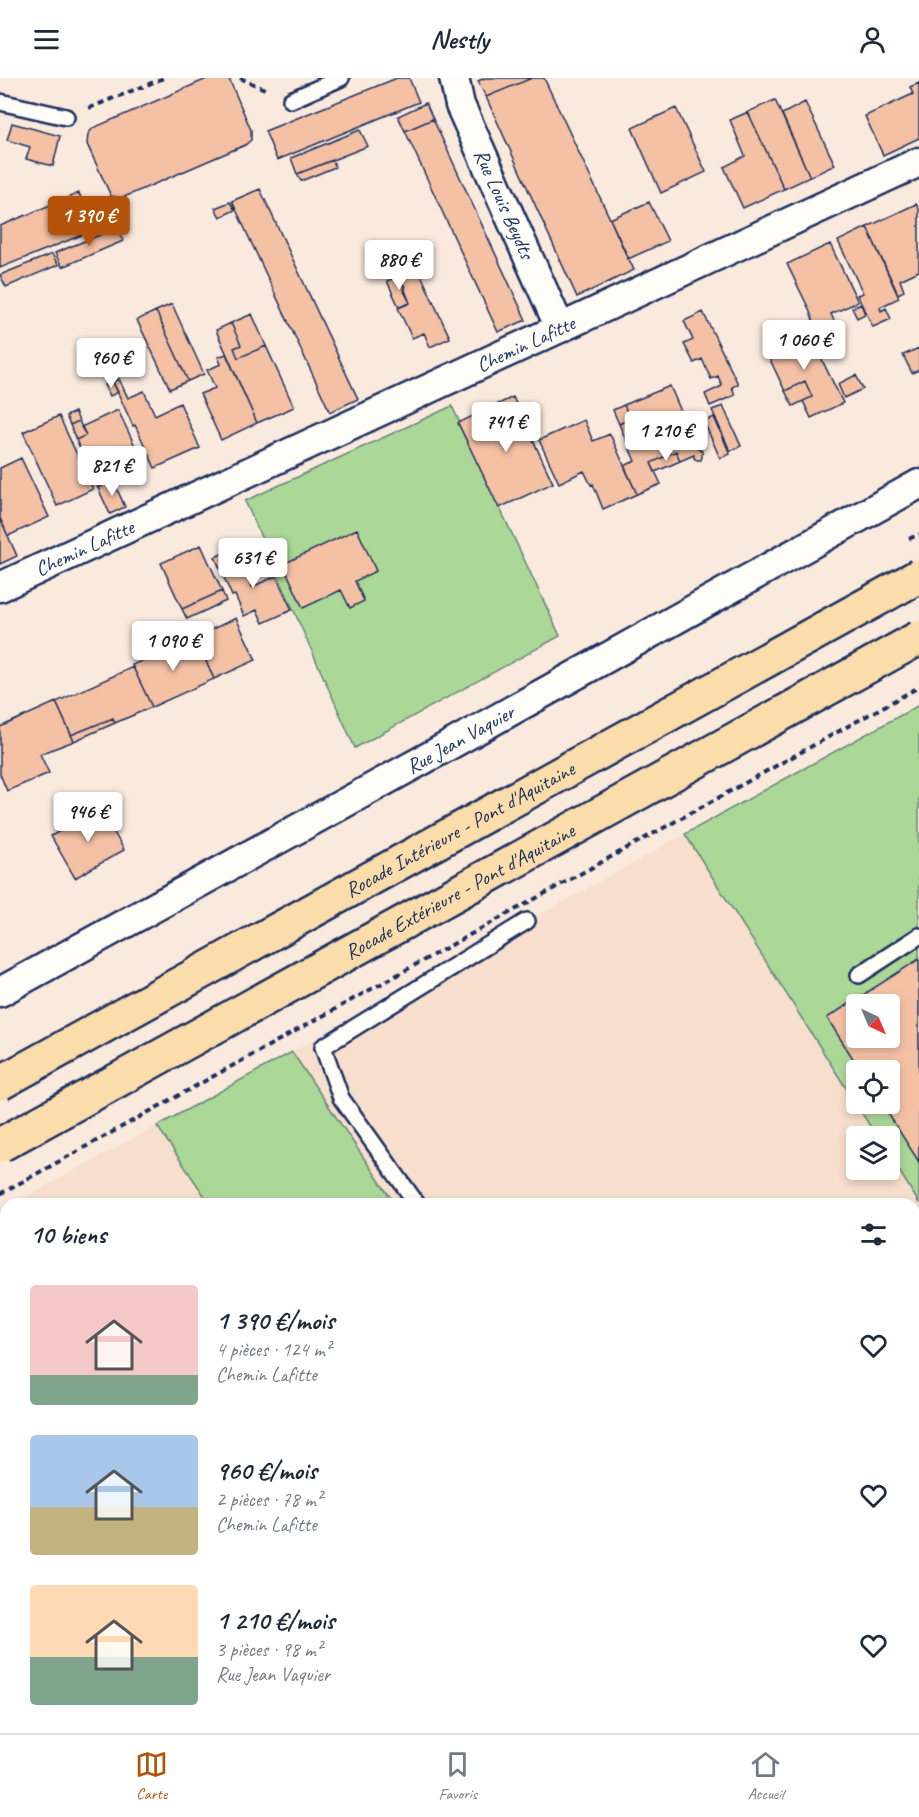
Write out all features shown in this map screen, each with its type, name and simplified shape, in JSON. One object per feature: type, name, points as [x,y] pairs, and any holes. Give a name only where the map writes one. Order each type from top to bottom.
[{"type":"highway","name":"Rocade Intérieure - Pont d'Aquitaine","points":[[0,1083],[919,576]]},
{"type":"highway","name":"Rocade Extérieure - Pont d'Aquitaine","points":[[0,1145],[919,638]]},
{"type":"street","name":"Rue Louis Beydts","points":[[454,78],[460,105],[560,328]]},
{"type":"street","name":"Chemin Lafitte","points":[[0,587],[919,162]]},
{"type":"street","name":"Rue Jean Vaquier","points":[[0,992],[919,484]]},
{"type":"lane","points":[[291,100],[340,78]]},
{"type":"lane","points":[[0,102],[66,117]]},
{"type":"lane","points":[[413,1198],[341,1098],[323,1047],[527,921]]},
{"type":"lane","points":[[858,975],[919,936]]},
{"type":"path","points":[[66,117],[164,78]]},
{"type":"path","points":[[0,1194],[919,687]]},
{"type":"shaded area","points":[[685,834],[846,1088],[846,1114],[862,1114],[870,1126],[846,1126],[846,1180],[900,1180],[900,1172],[916,1198],[24,1198]]},
{"type":"green space","points":[[452,406],[560,636],[355,748],[245,501]]},
{"type":"green space","points":[[919,705],[919,1198],[916,1198],[900,1172],[900,1126],[870,1126],[862,1114],[900,1114],[900,1060],[846,1060],[846,1088],[685,834]]},
{"type":"green space","points":[[292,1052],[391,1198],[206,1198],[157,1126]]},
{"type":"building","points":[[209,78],[228,78],[251,130],[251,140],[245,145],[122,198],[111,196],[87,144],[88,134],[93,128]]},
{"type":"building","points":[[397,78],[409,78],[419,102],[277,160],[265,131]]},
{"type":"building","points":[[485,78],[532,78],[486,97],[478,81]]},
{"type":"building","points":[[532,78],[544,78],[634,270],[577,297],[486,97]]},
{"type":"building","points":[[919,83],[919,138],[883,155],[865,116],[913,94],[910,87]]},
{"type":"building","points":[[775,100],[810,177],[784,189],[748,112]]},
{"type":"building","points":[[805,102],[835,165],[810,177],[782,114]]},
{"type":"building","points":[[426,103],[433,119],[405,131],[398,116]]},
{"type":"building","points":[[676,108],[706,172],[661,193],[632,128]]},
{"type":"building","points":[[748,112],[784,189],[743,208],[724,167],[745,156],[730,120]]},
{"type":"building","points":[[433,119],[526,320],[498,332],[405,131]]},
{"type":"building","points":[[12,123],[60,136],[53,166],[26,159],[30,147],[7,140]]},
{"type":"building","points":[[360,130],[368,146],[297,174],[291,158]]},
{"type":"building","points":[[333,160],[335,167],[301,181],[297,174]]},
{"type":"building","points":[[260,189],[358,399],[330,412],[232,201]]},
{"type":"building","points":[[79,193],[94,230],[0,268],[0,226]]},
{"type":"building","points":[[230,202],[235,210],[220,217],[215,208]]},
{"type":"building","points":[[649,202],[668,241],[628,259],[610,219]]},
{"type":"building","points":[[916,204],[919,209],[919,271],[900,280],[904,291],[898,294],[867,227]]},
{"type":"building","points":[[867,227],[899,298],[880,307],[881,311],[886,308],[891,319],[873,327],[857,295],[863,293],[838,241]]},
{"type":"building","points":[[117,228],[123,241],[62,267],[55,253]]},
{"type":"building","points":[[830,244],[858,302],[831,314],[840,334],[822,342],[787,264]]},
{"type":"building","points":[[410,251],[450,338],[430,347],[424,333],[412,338],[398,308],[410,303],[392,259]]},
{"type":"building","points":[[52,254],[58,265],[6,287],[0,275]]},
{"type":"building","points":[[399,275],[410,303],[399,307],[387,281]]},
{"type":"building","points":[[172,304],[204,374],[188,381],[156,311]]},
{"type":"building","points":[[861,304],[865,314],[857,318],[852,308]]},
{"type":"building","points":[[156,311],[188,381],[170,389],[137,320]]},
{"type":"building","points":[[703,312],[738,384],[732,387],[735,395],[710,406],[705,394],[722,386],[718,376],[711,379],[702,359],[694,363],[684,344],[693,340],[684,321]]},
{"type":"building","points":[[252,314],[266,346],[238,358],[234,348],[241,345],[231,323]]},
{"type":"building","points":[[231,323],[241,345],[234,348],[238,358],[266,346],[294,407],[257,423],[216,330]]},
{"type":"building","points":[[806,327],[843,403],[811,418],[803,401],[812,397],[805,381],[785,391],[764,347]]},
{"type":"building","points":[[919,348],[919,370],[912,373],[903,355]]},
{"type":"building","points":[[226,354],[257,423],[221,440],[200,394],[215,388],[207,370],[221,364],[218,357]]},
{"type":"building","points":[[856,375],[863,389],[844,398],[838,384]]},
{"type":"building","points":[[119,379],[128,398],[144,391],[155,415],[180,403],[200,448],[155,468],[113,382]]},
{"type":"building","points":[[805,381],[812,397],[793,406],[785,391]]},
{"type":"building","points":[[113,382],[118,392],[110,396],[105,385]]},
{"type":"building","points":[[670,386],[697,448],[702,451],[702,457],[701,460],[697,460],[694,455],[680,461],[676,451],[651,463],[661,484],[637,494],[624,466],[635,461],[619,424],[630,419],[624,405]]},
{"type":"building","points":[[513,397],[553,483],[499,508],[458,423]]},
{"type":"building","points":[[624,405],[630,419],[619,424],[613,410]]},
{"type":"building","points":[[723,406],[741,446],[730,451],[712,410]]},
{"type":"building","points":[[118,410],[144,465],[98,488],[76,440],[86,435],[81,427]]},
{"type":"building","points":[[75,412],[79,421],[70,425],[66,416]]},
{"type":"building","points":[[59,416],[93,489],[57,506],[23,432]]},
{"type":"building","points":[[714,417],[730,454],[720,458],[704,422]]},
{"type":"building","points":[[584,420],[593,441],[610,434],[637,494],[603,509],[593,484],[591,485],[584,471],[559,483],[539,440]]},
{"type":"building","points":[[79,421],[86,435],[76,440],[70,425]]},
{"type":"building","points":[[676,451],[680,461],[655,472],[651,463]]},
{"type":"building","points":[[21,458],[49,517],[8,536],[0,518],[0,468]]},
{"type":"building","points":[[113,480],[125,507],[110,514],[98,488]]},
{"type":"building","points":[[0,518],[17,556],[0,564]]},
{"type":"building","points":[[357,529],[376,571],[355,581],[364,601],[350,608],[341,590],[303,608],[283,564]]},
{"type":"building","points":[[201,545],[222,591],[182,609],[161,563]]},
{"type":"building","points":[[235,548],[252,587],[276,576],[292,610],[263,623],[257,610],[244,616],[235,595],[232,596],[215,557]]},
{"type":"building","points":[[222,591],[226,601],[187,619],[182,609]]},
{"type":"building","points":[[236,618],[256,660],[214,679],[195,637]]},
{"type":"building","points":[[195,637],[214,679],[152,707],[132,665]]},
{"type":"building","points":[[133,667],[152,707],[115,723],[113,718],[71,735],[56,702]]},
{"type":"building","points":[[56,702],[74,741],[40,754],[49,773],[7,791],[0,774],[0,727]]},
{"type":"building","points":[[113,718],[115,723],[74,741],[71,735]]},
{"type":"building","points":[[100,808],[124,850],[75,878],[51,836]]},
{"type":"building","points":[[919,959],[919,1162],[900,1132],[900,1126],[896,1126],[888,1114],[900,1114],[900,1060],[854,1060],[846,1048],[900,1048],[900,994],[864,994]]},
{"type":"building","points":[[846,1006],[846,1048],[827,1018]]}]
